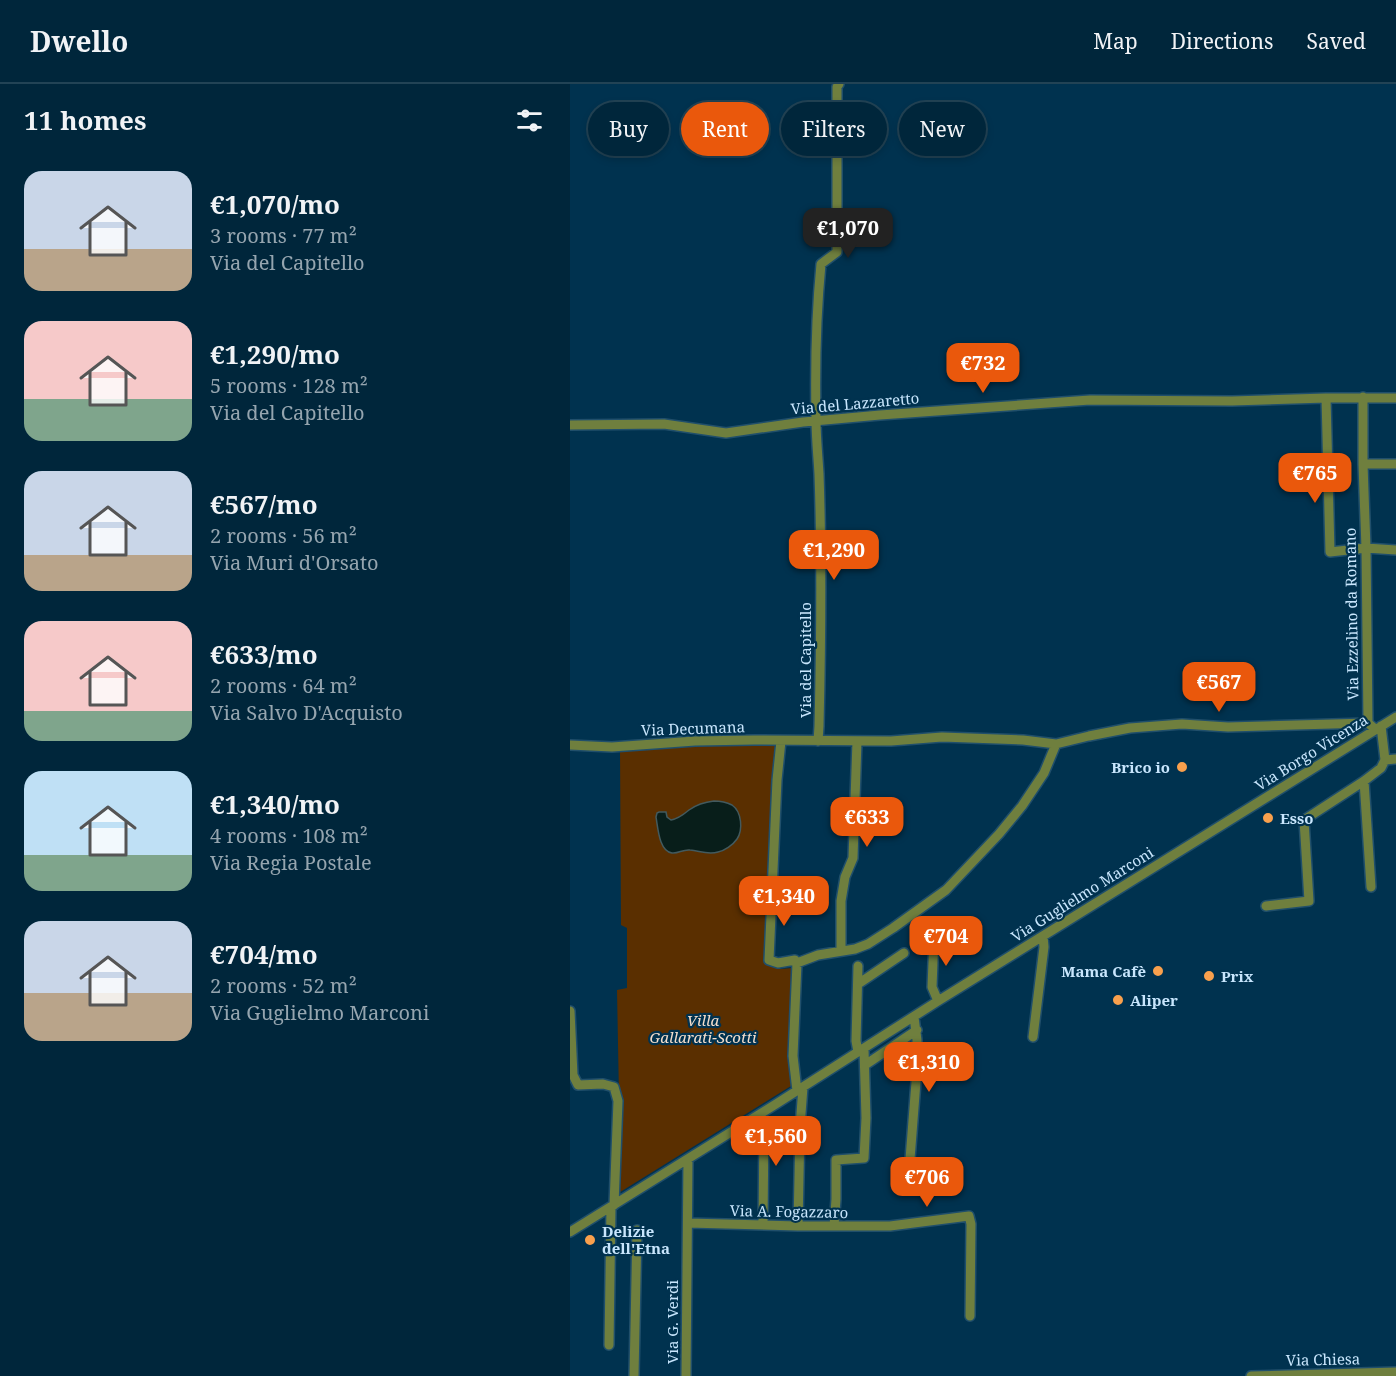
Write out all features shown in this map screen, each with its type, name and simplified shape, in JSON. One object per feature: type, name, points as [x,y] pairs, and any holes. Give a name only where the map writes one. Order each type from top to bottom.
[{"type":"street","name":"Via del Capitello","points":[[818,741],[821,601],[816,357],[821,264],[837,252],[836,113],[839,84]]},
{"type":"street","name":"Via Ezzelino da Romano","points":[[1363,397],[1366,548],[1375,726],[1384,760]]},
{"type":"street","points":[[1326,398],[1330,552],[1366,548],[1396,550]]},
{"type":"street","name":"Via del Lazzaretto","points":[[570,425],[664,424],[726,433],[902,413],[1090,400],[1232,401],[1396,398]]},
{"type":"street","points":[[1363,464],[1396,464]]},
{"type":"street","name":"Via Borgo Vicenza","points":[[1241,812],[1375,726],[1396,717]]},
{"type":"street","points":[[796,963],[818,955],[855,949],[868,944],[946,890],[1022,806],[1044,772],[1056,744],[1130,728],[1182,724],[1228,727],[1375,726]]},
{"type":"street","name":"Via Decumana","points":[[570,745],[612,747],[695,741],[891,741],[942,737],[1023,740],[1056,744]]},
{"type":"street","points":[[781,741],[777,780],[769,960],[778,963],[795,960],[796,963]]},
{"type":"street","points":[[841,951],[841,901],[845,877],[853,858],[857,741]]},
{"type":"street","points":[[1266,906],[1309,901],[1304,820],[1364,781],[1381,768],[1384,760],[1396,759]]},
{"type":"street","points":[[1364,781],[1371,887]]},
{"type":"street","name":"Via Guglielmo Marconi","points":[[570,1232],[1241,812]]},
{"type":"street","points":[[937,931],[934,937],[932,987],[938,1001]]},
{"type":"street","points":[[1033,1037],[1044,947],[1043,936]]},
{"type":"street","points":[[858,984],[904,953]]},
{"type":"street","points":[[796,963],[793,1056],[800,1089],[798,1226]]},
{"type":"street","points":[[834,1226],[836,1160],[864,1158],[865,1065],[856,1041],[858,966]]},
{"type":"street","points":[[570,1011],[573,1075],[578,1085],[603,1084],[614,1087],[618,1101],[612,1206],[609,1345]]},
{"type":"street","points":[[909,1172],[916,1079],[914,1017]]},
{"type":"street","points":[[865,1065],[916,1030]]},
{"type":"street","points":[[761,1114],[764,1124],[763,1225]]},
{"type":"street","name":"Via G. Verdi","points":[[686,1376],[688,1159]]},
{"type":"street","name":"Via A. Fogazzaro","points":[[688,1223],[890,1226],[969,1216],[972,1224],[970,1316]]},
{"type":"street","points":[[634,1376],[637,1230]]},
{"type":"street","name":"Via Chiesa","points":[[1251,1376],[1396,1372]]},
{"type":"green space","name":"Villa Gallarati-Scotti","points":[[775,745],[766,953],[769,966],[781,969],[792,968],[791,1086],[617,1194],[619,1096],[617,990],[627,988],[627,928],[621,925],[620,750]]},
{"type":"shaded area","points":[[714,801],[732,805],[738,812],[740,831],[733,843],[723,850],[711,853],[687,850],[672,853],[664,848],[659,833],[657,813],[666,812],[667,817],[671,820],[698,805]]},
{"type":"place","name":"Brico io","points":[[1182,767]]},
{"type":"place","name":"Esso","points":[[1268,818]]},
{"type":"place","name":"Mama Cafè","points":[[1158,971]]},
{"type":"place","name":"Prix","points":[[1209,976]]},
{"type":"place","name":"Aliper","points":[[1118,1000]]},
{"type":"place","name":"Delizie dell'Etna","points":[[590,1240]]}]
